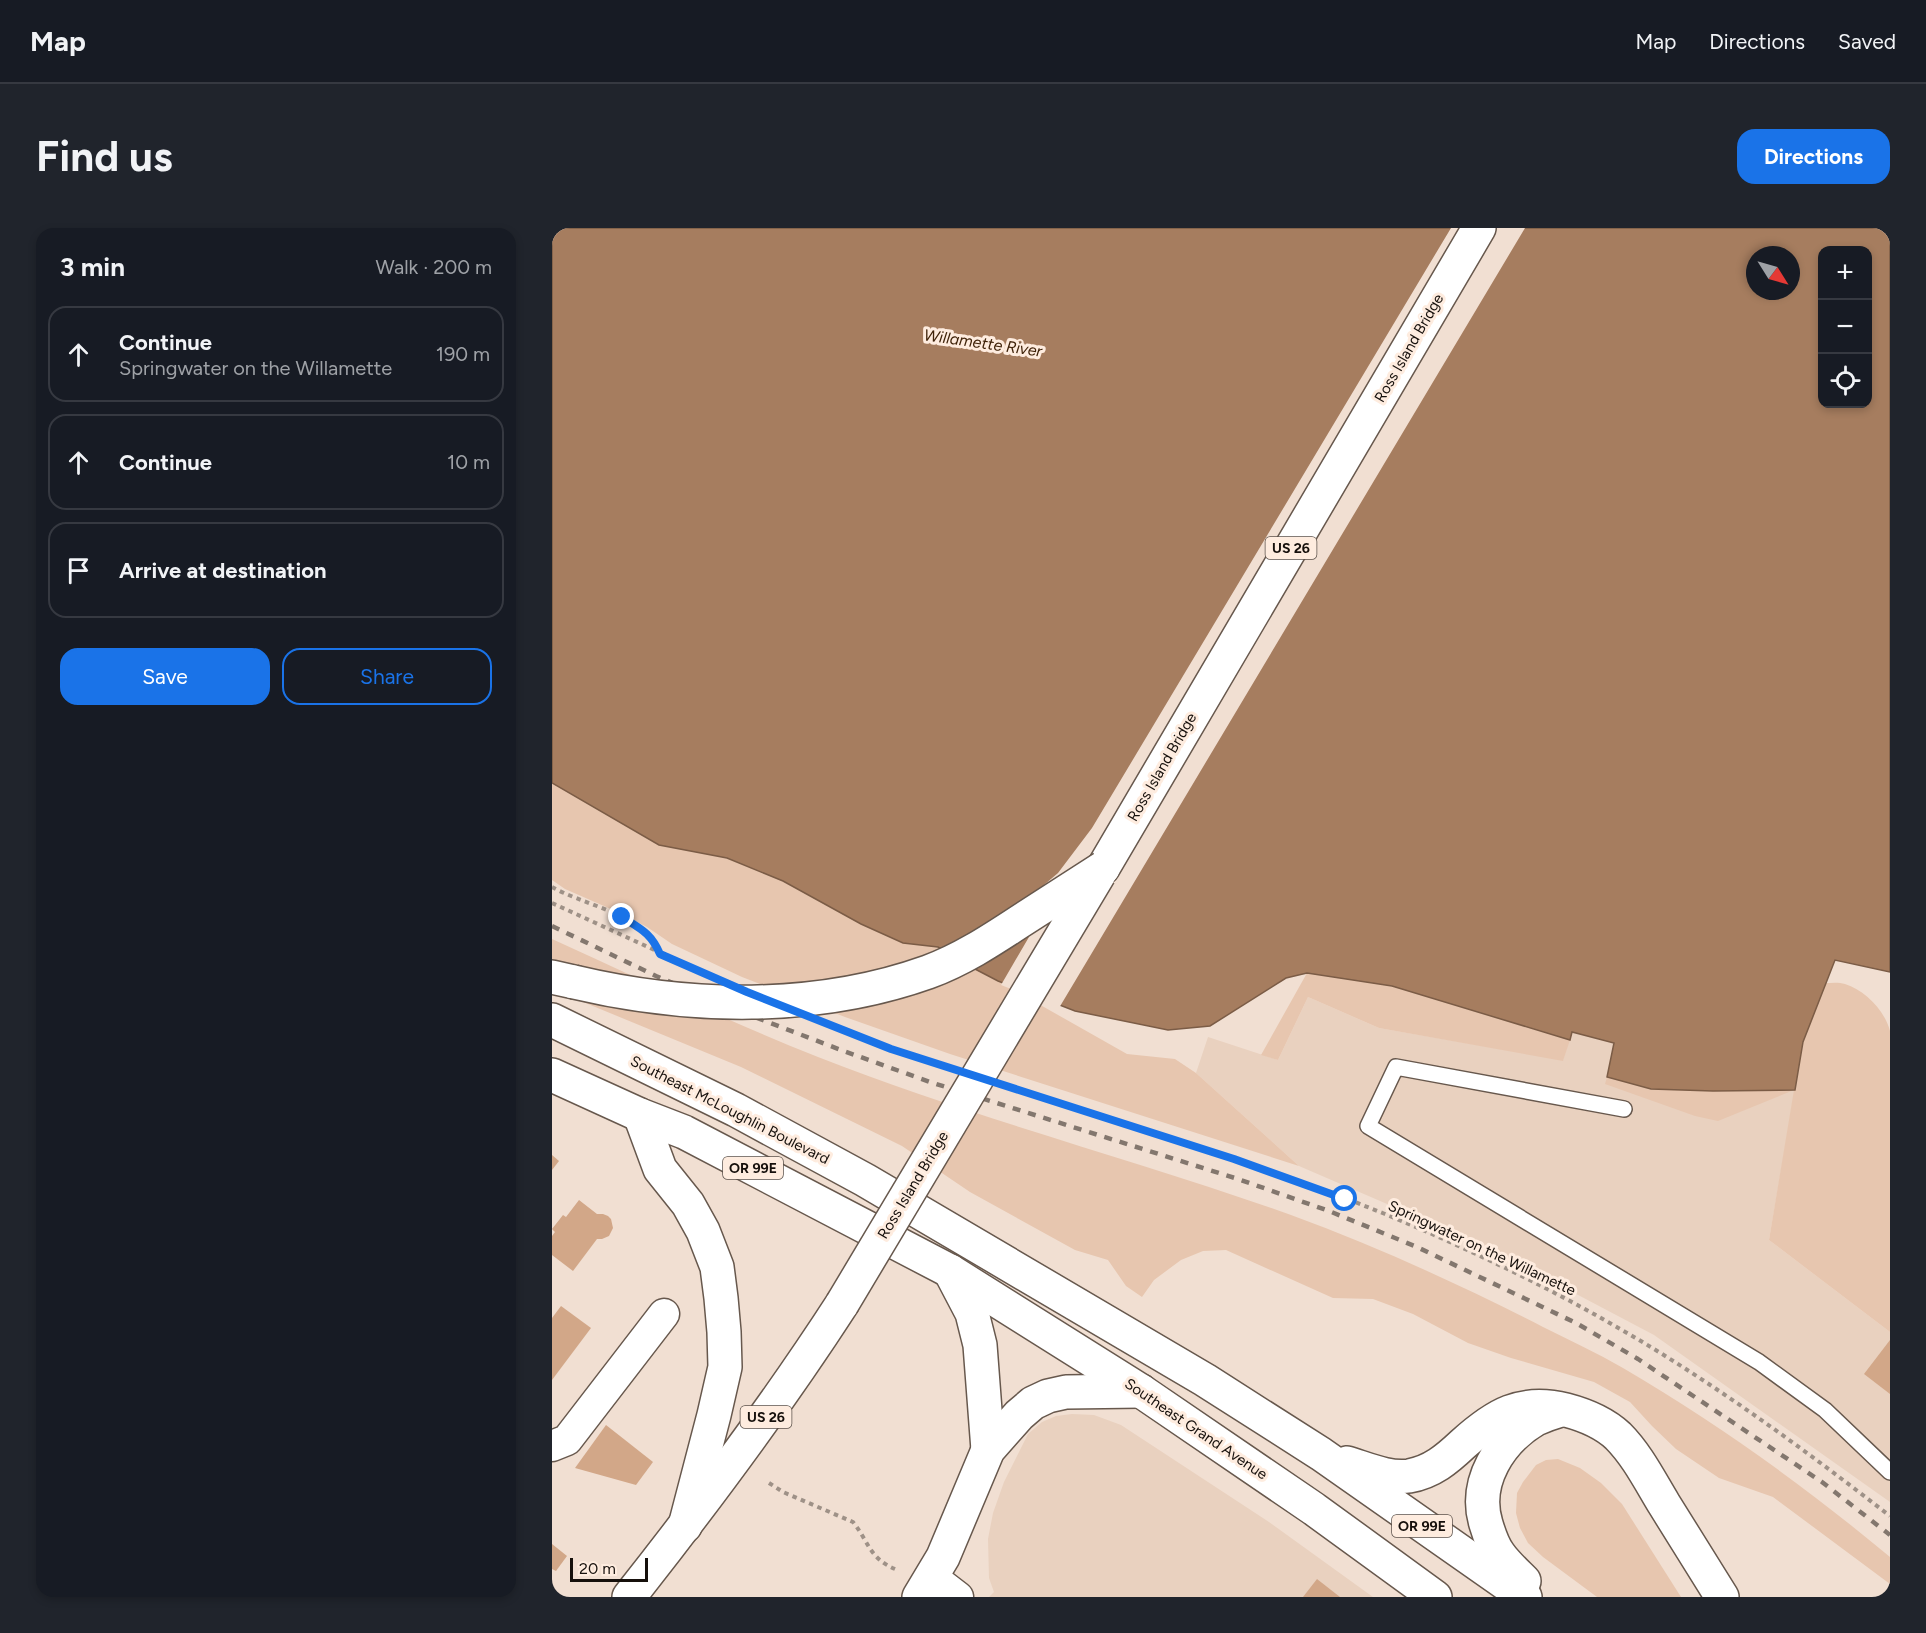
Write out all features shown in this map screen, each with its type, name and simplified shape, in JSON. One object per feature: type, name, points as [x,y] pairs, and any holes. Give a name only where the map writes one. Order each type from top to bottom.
[{"type":"highway","name":"Ross Island Bridge","points":[[685,1526],[770,1412],[842,1304],[1103,868],[1479,228]]},
{"type":"highway","points":[[563,980],[612,991],[665,998],[734,1002],[805,1000],[870,989],[929,972],[980,948],[1103,868]]},
{"type":"highway","name":"Southeast McLoughlin Boulevard","points":[[552,1020],[736,1110],[905,1203],[1205,1380],[1321,1454]]},
{"type":"highway","name":"OR 99E","points":[[552,1075],[640,1115],[684,1132],[950,1271]]},
{"type":"highway","points":[[640,1115],[660,1169],[688,1204],[703,1231],[717,1267],[721,1298],[725,1367],[685,1526]]},
{"type":"highway","points":[[950,1271],[972,1313],[980,1345],[988,1450]]},
{"type":"highway","name":"Southeast Grand Avenue","points":[[950,1271],[1142,1391],[1314,1509],[1435,1597]]},
{"type":"highway","points":[[925,1587],[943,1557],[988,1450],[1019,1415],[1033,1403],[1048,1396],[1066,1392],[1142,1391]]},
{"type":"highway","points":[[1321,1454],[1389,1475],[1411,1476],[1430,1470],[1484,1426],[1502,1414],[1521,1407],[1542,1406],[1562,1409],[1593,1418],[1618,1436],[1642,1467],[1722,1597]]},
{"type":"highway","points":[[1541,1597],[1497,1552],[1484,1518],[1483,1498],[1490,1467],[1500,1452],[1518,1433],[1536,1419],[1562,1409]]},
{"type":"highway","name":"OR 99E","points":[[1321,1454],[1525,1597]]},
{"type":"highway","name":"US 26","points":[[629,1597],[685,1526]]},
{"type":"street","points":[[553,1446],[567,1440],[664,1314]]},
{"type":"street","points":[[925,1587],[958,1597]]},
{"type":"lane","points":[[1624,1109],[1396,1067],[1368,1126],[1759,1362],[1825,1410],[1890,1472]]},
{"type":"path","points":[[552,887],[622,917],[645,931],[653,939],[660,954]]},
{"type":"path","points":[[552,903],[697,970]]},
{"type":"path","points":[[831,1024],[891,1049],[956,1069]]},
{"type":"path","name":"Springwater on the Willamette","points":[[997,1083],[1295,1180],[1395,1219],[1484,1259],[1571,1302],[1680,1366],[1801,1448],[1890,1516]]},
{"type":"path","points":[[769,1484],[853,1522],[874,1556],[895,1569]]},
{"type":"shaded area","points":[[552,783],[659,845],[727,858],[783,881],[861,924],[903,943],[938,946],[1127,1054],[1175,1059],[1196,1073],[1299,1166],[950,1054],[845,1017],[742,977],[672,944],[647,927],[565,889],[552,880]]},
{"type":"shaded area","points":[[552,939],[818,1057],[935,1100],[1291,1215],[1387,1253],[1481,1296],[1623,1368],[1693,1411],[1760,1457],[1890,1557],[1890,1584],[1773,1497],[1719,1478],[1676,1449],[1630,1402],[1594,1382],[1468,1343],[1413,1314],[1373,1299],[1333,1298],[1226,1250],[1203,1251],[1181,1260],[1154,1280],[1142,1297],[1126,1286],[1108,1260],[1075,1250],[970,1192],[902,1146],[741,1067],[571,997],[552,961]]},
{"type":"shaded area","points":[[1307,973],[1392,986],[1570,1040],[1563,1061],[1379,1028],[1308,997],[1278,1060],[1261,1055]]},
{"type":"shaded area","points":[[1825,983],[1843,983],[1867,996],[1884,1016],[1890,1031],[1890,1332],[1769,1240],[1803,1042]]},
{"type":"shaded area","points":[[1308,997],[1379,1028],[1563,1060],[1572,1032],[1708,1068],[1696,1116],[1795,1090],[1769,1240],[1890,1332],[1890,1502],[1654,1335],[1489,1248],[1299,1166],[1196,1073],[1208,1037],[1278,1060]]},
{"type":"shaded area","points":[[1607,1077],[1651,1089],[1794,1090],[1718,1121],[1695,1116],[1605,1084]]},
{"type":"shaded area","points":[[1094,1415],[1121,1425],[1269,1522],[1373,1597],[989,1597],[994,1592],[989,1578],[988,1539],[993,1513],[1004,1482],[1028,1434],[1042,1422],[1056,1416]]},
{"type":"shaded area","points":[[1558,1459],[1580,1468],[1601,1483],[1622,1504],[1681,1597],[1597,1597],[1528,1543],[1520,1528],[1516,1513],[1517,1493],[1536,1465],[1546,1460]]},
{"type":"water","name":"Willamette River","points":[[552,228],[1890,228],[1890,972],[1835,960],[1803,1042],[1795,1090],[1651,1089],[1607,1077],[1614,1043],[1572,1032],[1570,1040],[1392,986],[1307,973],[1286,978],[1210,1026],[1168,1030],[1075,1011],[998,981],[938,947],[903,943],[861,924],[783,881],[727,858],[659,845],[552,783]]},
{"type":"pier","points":[[1451,228],[1525,228],[1059,1008],[1001,985],[1029,937],[1026,934],[1024,902],[1058,873],[1092,828]]},
{"type":"building","points":[[552,1155],[559,1161],[552,1170]]},
{"type":"building","points":[[579,1200],[597,1214],[608,1216],[613,1228],[609,1236],[597,1239],[573,1271],[552,1255],[552,1236],[555,1232],[552,1229],[563,1215],[566,1217]]},
{"type":"building","points":[[561,1306],[591,1328],[552,1380],[552,1318]]},
{"type":"building","points":[[1890,1340],[1890,1394],[1864,1374]]},
{"type":"building","points":[[606,1425],[653,1462],[636,1485],[575,1468]]},
{"type":"building","points":[[552,1544],[567,1556],[556,1571],[552,1569]]},
{"type":"building","points":[[1317,1579],[1340,1597],[1303,1597]]},
{"type":"railway","points":[[552,926],[656,976],[841,1050],[930,1082],[1238,1179],[1329,1211],[1417,1247],[1576,1323],[1638,1359],[1822,1482],[1890,1535]]},
{"type":"route","points":[[622,917],[645,931],[653,939],[660,954],[747,992],[891,1049],[1234,1159],[1345,1199]]}]
